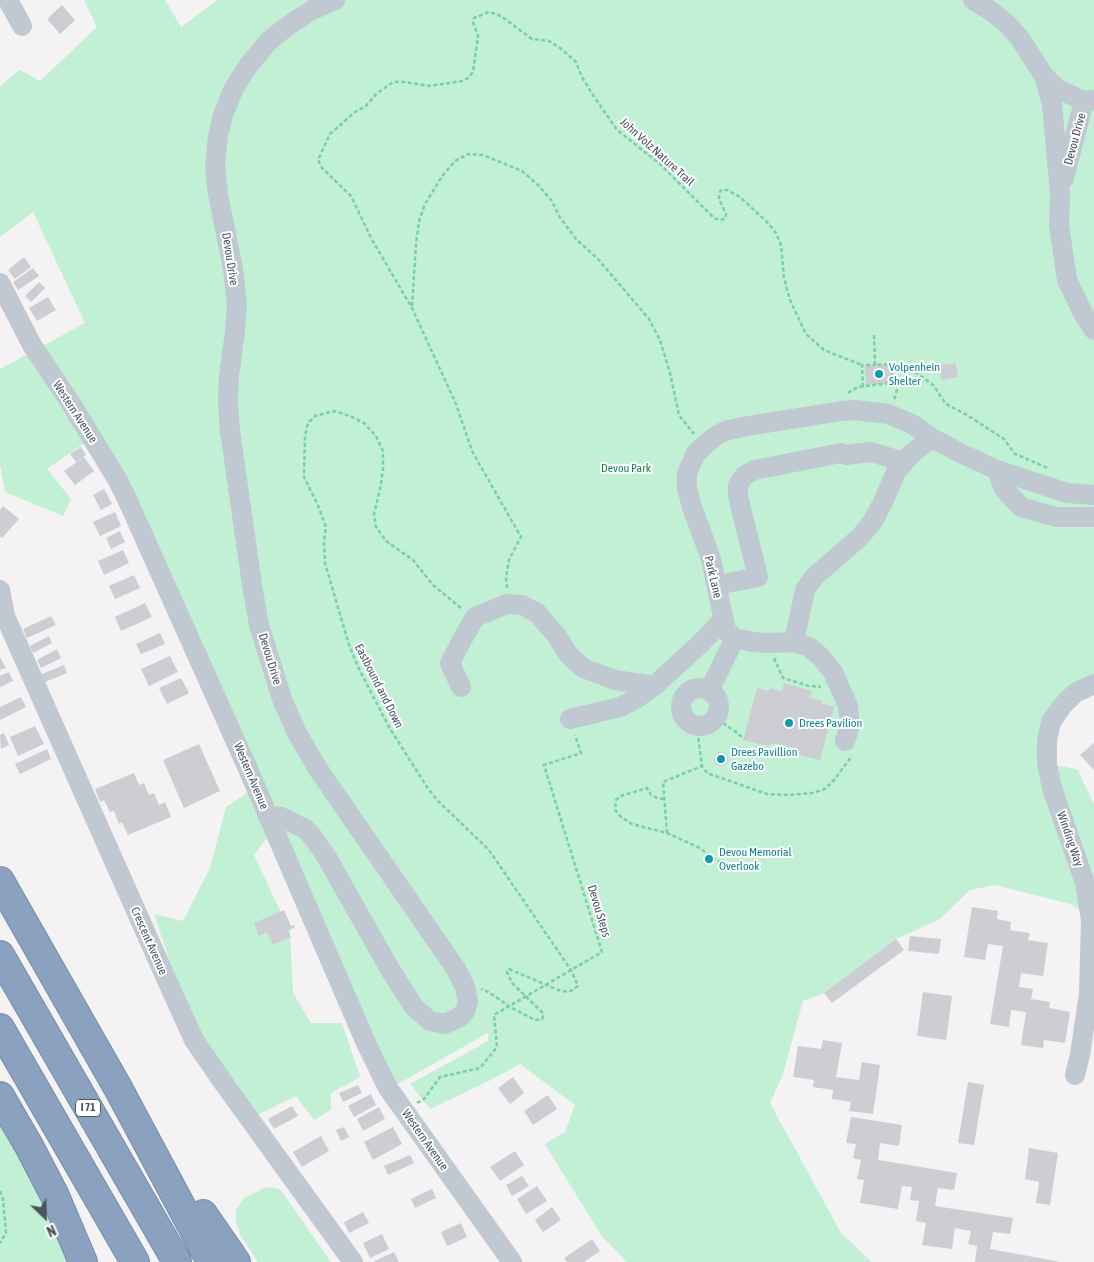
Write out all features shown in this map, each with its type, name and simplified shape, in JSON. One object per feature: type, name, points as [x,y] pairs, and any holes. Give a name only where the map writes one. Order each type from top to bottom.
[{"type":"highway","points":[[0,881],[118,1088],[211,1262]]},
{"type":"highway","name":"I 71","points":[[0,955],[177,1262]]},
{"type":"highway","points":[[0,1028],[134,1262]]},
{"type":"highway","points":[[0,1054],[50,1113]]},
{"type":"highway","points":[[118,1088],[236,1262]]},
{"type":"highway","points":[[0,1096],[55,1196],[83,1262]]},
{"type":"street","points":[[8,0],[22,26]]},
{"type":"street","name":"Devou Drive","points":[[268,816],[281,817],[305,829],[312,836],[326,856],[391,971],[414,1007],[430,1021],[445,1024],[460,1018],[468,1002],[465,987],[456,969],[318,769],[297,733],[282,699],[259,625],[230,431],[229,376],[237,305],[233,269],[218,194],[215,166],[218,136],[223,115],[234,88],[248,66],[268,42],[312,10],[335,0]]},
{"type":"street","name":"Devou Drive","points":[[973,0],[991,11],[1019,37],[1044,76],[1058,89],[1089,100],[1060,194]]},
{"type":"street","name":"Devou Drive","points":[[1044,76],[1052,104],[1060,194],[1059,225],[1068,280],[1084,315],[1094,330]]},
{"type":"street","name":"Western Avenue","points":[[0,283],[32,345],[118,479],[268,816],[366,1043],[388,1088],[512,1262]]},
{"type":"street","name":"Park Lane","points":[[735,638],[726,631],[722,621],[717,585],[687,488],[687,473],[696,453],[714,437],[725,431],[742,427],[856,410],[900,417],[932,438],[997,470]]},
{"type":"street","points":[[794,642],[805,590],[814,577],[860,537],[873,520],[883,502],[896,472],[912,453],[932,438]]},
{"type":"street","points":[[717,585],[758,577],[738,496],[738,485],[744,476],[754,470],[841,453],[846,455],[871,452],[904,462]]},
{"type":"street","points":[[997,470],[1067,493],[1094,495]]},
{"type":"street","points":[[997,470],[1008,493],[1026,510],[1056,517],[1094,517]]},
{"type":"street","name":"Crescent Avenue","points":[[0,590],[5,616],[194,1040],[353,1262]]},
{"type":"street","points":[[461,687],[450,663],[475,617],[507,604],[522,605],[537,613],[557,636],[568,654],[583,668],[615,680],[654,686]]},
{"type":"street","points":[[570,719],[620,707],[636,699],[654,686],[700,645],[722,621]]},
{"type":"street","points":[[709,691],[735,638],[767,643],[794,642],[809,647],[821,657],[833,672],[848,706],[850,726],[849,748]]},
{"type":"street","name":"Winding Way","points":[[1075,1075],[1080,1055],[1088,993],[1090,920],[1084,883],[1052,788],[1047,764],[1047,740],[1051,722],[1062,706],[1075,693],[1094,684]]},
{"type":"street","points":[[703,689],[709,691],[714,694],[719,705],[716,717],[707,725],[694,726],[684,718],[682,700],[691,691],[703,689]]},
{"type":"path","name":"John Volz Nature Trail","points":[[522,605],[510,597],[506,578],[509,560],[521,538],[472,450],[456,404],[412,308],[371,238],[351,196],[322,168],[318,160],[330,134],[355,112],[366,106],[376,94],[393,82],[430,86],[462,81],[468,78],[473,72],[478,36],[473,22],[474,18],[489,12],[501,16],[532,39],[549,41],[576,62],[591,92],[617,130],[671,175],[714,218],[725,219],[726,214],[719,194],[721,190],[727,190],[740,197],[776,233],[781,245],[784,278],[790,300],[806,334],[824,350],[862,365]]},
{"type":"path","name":"John Volz Nature Trail","points":[[412,308],[419,221],[425,204],[454,161],[468,154],[483,155],[522,171],[548,196],[559,216],[576,239],[597,258],[649,319],[660,340],[670,373],[679,415],[695,436]]},
{"type":"path","points":[[874,335],[875,365]]},
{"type":"path","points":[[863,387],[862,365],[892,364],[902,366],[918,374],[933,385],[946,404],[1004,439],[1015,454]]},
{"type":"path","points":[[892,364],[892,383],[899,383],[895,395]]},
{"type":"path","name":"Eastbound and Down","points":[[475,617],[451,601],[433,585],[413,560],[386,541],[376,527],[374,514],[383,470],[383,451],[376,436],[364,423],[350,416],[334,411],[315,416],[308,422],[305,436],[304,477],[326,526],[325,563],[348,645],[359,669],[389,727],[427,787],[437,800],[489,850],[571,970]]},
{"type":"path","points":[[772,654],[776,667],[783,678],[798,685],[821,687],[825,684]]},
{"type":"path","points":[[723,723],[744,739]]},
{"type":"path","points":[[694,726],[698,736],[702,766],[708,773],[767,794],[788,796],[812,793],[825,789],[834,780],[849,748]]},
{"type":"path","name":"Devou Steps","points":[[413,1106],[424,1099],[440,1077],[480,1068],[496,1047],[494,1015],[602,952],[544,765],[581,753]]},
{"type":"path","points":[[667,833],[663,782],[702,766]]},
{"type":"path","points":[[664,799],[651,795],[647,788],[621,796],[616,800],[615,810],[621,817],[632,824],[667,833],[698,847],[732,871]]},
{"type":"path","points":[[465,987],[485,990],[508,1006],[535,1020],[542,1019],[542,1012],[519,991],[512,983],[507,972],[509,969],[569,992],[578,986],[571,970]]},
{"type":"path","points":[[0,1191],[3,1199],[6,1233],[0,1243]]},
{"type":"green space","name":"Devou Park","points":[[84,0],[165,0],[181,27],[217,0],[1094,0],[1094,684],[1062,706],[1047,764],[1077,769],[1094,804],[1094,918],[1070,904],[995,885],[970,890],[940,919],[896,939],[824,993],[803,1001],[783,1074],[770,1103],[841,1233],[872,1262],[627,1262],[601,1235],[545,1144],[565,1132],[575,1105],[520,1064],[430,1109],[410,1084],[488,1041],[488,1033],[389,1089],[274,829],[254,855],[290,932],[293,993],[311,1023],[342,1023],[360,1077],[331,1093],[331,1110],[314,1120],[296,1096],[255,1116],[208,1054],[182,999],[154,914],[183,921],[210,868],[226,807],[256,787],[92,438],[47,469],[71,499],[63,516],[5,492],[0,464],[0,369],[85,323],[33,212],[0,237],[0,86],[20,70],[40,81],[97,27]]},
{"type":"green space","points":[[0,1118],[76,1262],[0,1262]]},
{"type":"green space","points":[[267,1187],[280,1189],[331,1262],[258,1262],[241,1236],[236,1221],[236,1210],[244,1198]]},
{"type":"building","points":[[62,5],[75,20],[60,34],[47,19]]},
{"type":"building","points":[[24,257],[31,267],[15,279],[8,270]]},
{"type":"building","points":[[33,268],[39,276],[18,290],[13,282]]},
{"type":"building","points":[[39,282],[45,288],[31,302],[25,296]]},
{"type":"building","points":[[48,297],[56,310],[37,321],[29,308]]},
{"type":"building","points":[[956,363],[958,377],[941,380],[939,365]]},
{"type":"building","name":"Volpenhein Shelter","points":[[892,364],[892,383],[866,385],[865,365]]},
{"type":"building","points":[[81,447],[86,455],[76,462],[70,454]]},
{"type":"building","points":[[84,457],[94,471],[75,485],[64,471]]},
{"type":"building","points":[[104,489],[112,504],[101,510],[93,495]]},
{"type":"building","points":[[3,506],[19,519],[2,538],[0,536],[0,510]]},
{"type":"building","points":[[115,512],[121,526],[100,536],[93,522]]},
{"type":"building","points":[[120,531],[125,542],[111,549],[106,538]]},
{"type":"building","points":[[123,550],[129,563],[104,575],[98,561]]},
{"type":"building","points":[[134,575],[140,588],[115,599],[109,586]]},
{"type":"building","points":[[145,603],[152,617],[121,631],[115,617]]},
{"type":"building","points":[[51,616],[56,625],[27,638],[23,629]]},
{"type":"building","points":[[160,633],[165,644],[141,654],[136,644]]},
{"type":"building","points":[[49,636],[52,643],[33,653],[30,646]]},
{"type":"building","points":[[57,649],[61,658],[41,668],[37,660]]},
{"type":"building","points":[[170,656],[178,672],[149,686],[141,669]]},
{"type":"building","points":[[0,657],[6,668],[0,670]]},
{"type":"building","points":[[64,665],[67,673],[45,682],[42,674]]},
{"type":"building","points":[[9,672],[13,681],[0,687],[0,676]]},
{"type":"building","points":[[181,678],[189,693],[167,704],[159,688]]},
{"type":"building","name":"Drees Pavilion","points":[[784,683],[812,691],[810,698],[834,707],[820,760],[795,754],[793,748],[774,743],[768,746],[743,740],[757,688],[769,691],[770,688],[782,691]]},
{"type":"building","points":[[21,697],[26,707],[0,720],[0,707]]},
{"type":"building","points":[[35,726],[44,744],[18,756],[10,737]]},
{"type":"building","points":[[4,733],[9,745],[1,749],[0,735]]},
{"type":"building","points":[[1094,743],[1094,770],[1080,755]]},
{"type":"building","points":[[199,744],[220,791],[184,808],[163,760]]},
{"type":"building","points":[[47,749],[51,759],[20,774],[15,764]]},
{"type":"building","name":"Drees Pavillion Gazebo","points":[[721,752],[726,754],[728,759],[726,764],[721,766],[716,764],[714,759],[716,754]]},
{"type":"building","points":[[134,773],[139,785],[144,783],[149,795],[154,793],[159,805],[165,802],[171,817],[128,835],[122,822],[119,824],[114,811],[110,812],[104,800],[100,802],[95,789]]},
{"type":"building","points":[[972,907],[998,911],[997,919],[1011,922],[1010,930],[1030,933],[1028,940],[1048,943],[1043,976],[1021,973],[1019,987],[1033,989],[1031,999],[1050,1002],[1049,1008],[1070,1012],[1065,1043],[1044,1040],[1043,1048],[1021,1045],[1026,1012],[1011,1010],[1009,1027],[990,1024],[1003,946],[988,944],[985,960],[964,957]]},
{"type":"building","points":[[284,910],[291,926],[294,925],[295,927],[288,931],[291,937],[273,945],[267,932],[259,936],[254,923]]},
{"type":"building","points":[[910,936],[941,939],[939,954],[908,951]]},
{"type":"building","points":[[896,939],[904,950],[832,1003],[824,993]]},
{"type":"building","points":[[923,992],[952,996],[946,1040],[917,1036]]},
{"type":"building","points":[[823,1040],[842,1043],[836,1077],[859,1080],[862,1062],[880,1065],[873,1114],[849,1111],[851,1102],[832,1099],[833,1090],[813,1087],[814,1080],[793,1077],[798,1046],[821,1049]]},
{"type":"building","points":[[513,1077],[524,1093],[510,1104],[498,1088]]},
{"type":"building","points":[[968,1082],[984,1085],[974,1145],[958,1143]]},
{"type":"building","points":[[358,1085],[362,1093],[343,1102],[339,1093]]},
{"type":"building","points":[[371,1094],[376,1105],[354,1117],[348,1106]]},
{"type":"building","points":[[548,1095],[557,1109],[533,1125],[524,1111]]},
{"type":"building","points":[[292,1106],[298,1116],[274,1129],[268,1119]]},
{"type":"building","points":[[379,1107],[385,1119],[363,1131],[357,1119]]},
{"type":"building","points":[[851,1117],[902,1125],[899,1146],[880,1143],[878,1160],[957,1173],[954,1190],[938,1188],[935,1206],[1013,1218],[1010,1234],[993,1232],[990,1249],[1061,1262],[975,1262],[977,1246],[968,1244],[971,1231],[955,1228],[952,1249],[922,1245],[926,1223],[916,1221],[919,1201],[910,1200],[912,1187],[902,1186],[898,1209],[860,1203],[864,1180],[857,1179],[861,1160],[853,1158],[856,1144],[846,1143]]},
{"type":"building","points":[[344,1127],[349,1137],[341,1141],[336,1130]]},
{"type":"building","points":[[393,1127],[402,1144],[373,1160],[364,1142]]},
{"type":"building","points":[[321,1136],[329,1151],[302,1167],[293,1152]]},
{"type":"building","points":[[1029,1148],[1058,1153],[1050,1205],[1036,1203],[1039,1182],[1025,1179]]},
{"type":"building","points":[[515,1151],[524,1165],[500,1181],[490,1167]]},
{"type":"building","points":[[410,1155],[414,1163],[388,1175],[384,1166]]},
{"type":"building","points":[[522,1176],[529,1186],[512,1196],[506,1185]]},
{"type":"building","points":[[537,1186],[547,1201],[526,1214],[517,1199]]},
{"type":"building","points":[[432,1189],[436,1198],[415,1208],[411,1199]]},
{"type":"building","points":[[552,1207],[561,1220],[543,1232],[535,1220]]},
{"type":"building","points":[[363,1212],[369,1223],[349,1233],[344,1222]]},
{"type":"building","points":[[461,1223],[467,1237],[447,1246],[441,1232]]},
{"type":"building","points":[[382,1234],[389,1249],[370,1258],[363,1243]]},
{"type":"building","points":[[592,1239],[600,1251],[584,1262],[567,1262],[564,1258]]},
{"type":"building","points":[[394,1252],[399,1262],[373,1262]]},
{"type":"place","name":"Volpenhein Shelter","points":[[879,374]]},
{"type":"place","name":"Drees Pavilion","points":[[789,723]]},
{"type":"place","name":"Drees Pavillion Gazebo","points":[[721,759]]},
{"type":"place","name":"Devou Memorial Overlook","points":[[709,859]]}]
